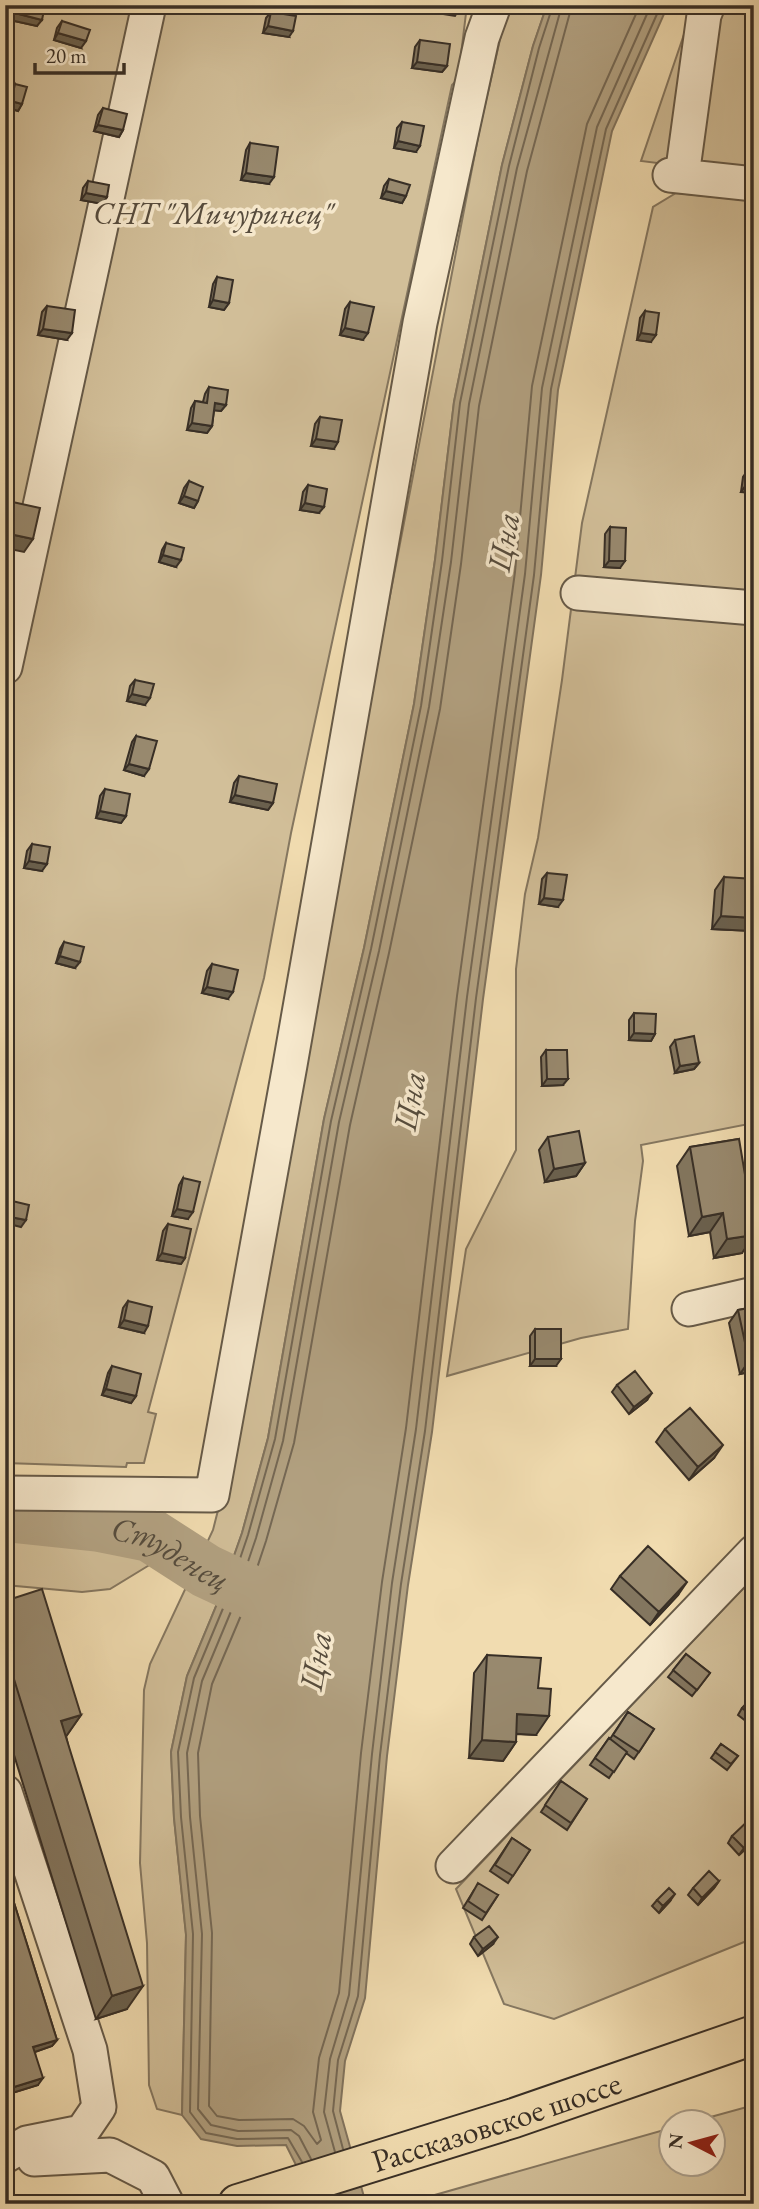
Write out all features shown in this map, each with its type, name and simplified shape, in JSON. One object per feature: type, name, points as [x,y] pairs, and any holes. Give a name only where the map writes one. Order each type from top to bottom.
[{"type":"main road","name":"Рассказовское шоссе","points":[[238,2204],[514,2118],[754,2035]]},
{"type":"lane","points":[[5,667],[149,5]]},
{"type":"lane","points":[[5,1493],[212,1495],[420,324],[482,38],[494,5]]},
{"type":"lane","points":[[708,5],[676,175],[754,184]]},
{"type":"lane","points":[[578,593],[754,608]]},
{"type":"lane","points":[[689,1309],[754,1294]]},
{"type":"lane","points":[[453,1866],[754,1552]]},
{"type":"lane","points":[[5,1792],[90,2050],[99,2107],[82,2132],[27,2143],[5,2158]]},
{"type":"lane","points":[[5,2158],[110,2155],[153,2177],[167,2204]]},
{"type":"green space","name":"СНТ \"Мичуринец\"","points":[[5,5],[467,5],[458,79],[452,85],[291,833],[264,978],[148,1412],[156,1414],[144,1463],[127,1463],[126,1467],[5,1463]]},
{"type":"green space","points":[[511,5],[547,5],[533,46],[502,165],[454,402],[414,704],[364,948],[324,1119],[268,1438],[242,1533],[217,1604],[187,1676],[171,1752],[174,1818],[186,1934],[182,2115],[157,2109],[149,2085],[147,1943],[140,1863],[144,1690],[150,1664],[213,1530],[239,1427],[359,757],[480,127],[501,35]]},
{"type":"green space","points":[[694,5],[754,5],[754,175],[641,161]]},
{"type":"green space","points":[[676,193],[754,201],[754,1123],[641,1145],[643,1161],[635,1221],[628,1329],[581,1338],[447,1376],[466,1249],[516,1150],[516,969],[525,894],[538,838],[562,680],[582,523],[653,207]]},
{"type":"green space","points":[[134,1485],[159,1535],[156,1561],[110,1589],[82,1592],[5,1585],[5,1487]]},
{"type":"green space","points":[[754,1577],[754,1938],[554,2019],[504,2004],[456,1889]]},
{"type":"green space","points":[[754,2105],[754,2204],[403,2204],[658,2132],[658,2178],[728,2178],[728,2112]]},
{"type":"water","name":"Цна","points":[[547,5],[668,5],[612,131],[558,390],[541,575],[483,999],[432,1432],[408,1585],[387,1756],[365,1998],[345,2061],[340,2111],[366,2204],[299,2204],[297,2167],[286,2145],[237,2146],[201,2139],[182,2115],[186,1935],[174,1818],[171,1752],[187,1676],[217,1604],[242,1533],[268,1438],[324,1119],[364,948],[414,704],[454,402],[502,165],[533,46]]},
{"type":"building","points":[[17,5],[45,5],[42,20],[15,13]]},
{"type":"building","points":[[442,5],[460,5],[459,9]]},
{"type":"building","points":[[271,12],[296,16],[293,31],[268,26]]},
{"type":"building","points":[[62,21],[90,30],[86,41],[58,33]]},
{"type":"building","points":[[420,40],[450,44],[447,66],[417,62]]},
{"type":"building","points":[[15,84],[27,87],[22,104],[11,101]]},
{"type":"building","points":[[103,108],[127,114],[123,130],[98,125]]},
{"type":"building","points":[[402,122],[424,126],[420,146],[398,141]]},
{"type":"building","points":[[250,143],[278,147],[274,177],[246,173]]},
{"type":"building","points":[[389,179],[410,185],[406,196],[386,191]]},
{"type":"building","points":[[88,181],[109,185],[107,197],[86,193]]},
{"type":"building","points":[[217,277],[233,280],[229,303],[213,300]]},
{"type":"building","points":[[350,302],[374,307],[368,333],[345,328]]},
{"type":"building","points":[[47,306],[75,310],[72,333],[43,329]]},
{"type":"building","points":[[645,311],[659,313],[656,335],[641,333]]},
{"type":"building","points":[[209,387],[228,390],[226,405],[215,403],[212,426],[192,423],[195,401],[207,403]]},
{"type":"building","points":[[320,417],[342,420],[338,442],[316,439]]},
{"type":"building","points":[[748,470],[754,471],[754,486],[746,485]]},
{"type":"building","points":[[189,481],[203,487],[198,501],[184,496]]},
{"type":"building","points":[[308,485],[327,489],[324,507],[305,503]]},
{"type":"building","points":[[8,501],[40,508],[33,539],[5,533]]},
{"type":"building","points":[[610,527],[626,528],[625,561],[609,561]]},
{"type":"building","points":[[166,543],[184,548],[181,560],[163,555]]},
{"type":"building","points":[[5,643],[11,644],[7,664],[5,663]]},
{"type":"building","points":[[135,680],[154,684],[150,698],[132,694]]},
{"type":"building","points":[[136,736],[157,741],[149,769],[129,764]]},
{"type":"building","points":[[239,776],[277,784],[273,803],[235,795]]},
{"type":"building","points":[[105,789],[130,794],[126,816],[100,811]]},
{"type":"building","points":[[32,844],[50,847],[47,864],[29,861]]},
{"type":"building","points":[[547,873],[567,875],[563,900],[544,898]]},
{"type":"building","points":[[5,875],[12,876],[7,901],[5,900]]},
{"type":"building","points":[[724,877],[754,879],[754,918],[721,916]]},
{"type":"building","points":[[64,942],[84,947],[80,962],[60,956]]},
{"type":"building","points":[[212,964],[238,970],[233,992],[207,987]]},
{"type":"building","points":[[634,1013],[656,1014],[655,1034],[634,1033]]},
{"type":"building","points":[[694,1036],[699,1063],[680,1066],[675,1040]]},
{"type":"building","points":[[546,1050],[567,1050],[568,1079],[547,1079]]},
{"type":"building","points":[[579,1131],[585,1163],[554,1169],[548,1137]]},
{"type":"building","points":[[739,1139],[754,1235],[727,1239],[723,1213],[702,1217],[690,1147]]},
{"type":"building","points":[[183,1178],[200,1182],[193,1212],[177,1209]]},
{"type":"building","points":[[8,1200],[29,1205],[26,1220],[5,1216]]},
{"type":"building","points":[[168,1224],[191,1229],[185,1258],[162,1253]]},
{"type":"building","points":[[128,1301],[152,1307],[148,1326],[124,1320]]},
{"type":"building","points":[[754,1307],[754,1360],[749,1361],[738,1310]]},
{"type":"building","points":[[535,1329],[561,1329],[561,1359],[535,1359]]},
{"type":"building","points":[[5,1345],[10,1346],[7,1363],[5,1362]]},
{"type":"building","points":[[112,1366],[141,1374],[136,1396],[106,1389]]},
{"type":"building","points":[[635,1371],[652,1393],[634,1407],[617,1385]]},
{"type":"building","points":[[690,1408],[723,1445],[698,1467],[665,1429]]},
{"type":"building","points":[[648,1546],[687,1582],[659,1612],[620,1576]]},
{"type":"building","points":[[42,1589],[81,1715],[61,1721],[143,1986],[112,1996],[5,1650],[5,1601]]},
{"type":"building","points":[[686,1654],[710,1673],[697,1690],[673,1670]]},
{"type":"building","points":[[487,1655],[541,1658],[538,1688],[551,1689],[549,1716],[517,1714],[516,1742],[482,1740]]},
{"type":"building","points":[[750,1699],[754,1702],[754,1717],[742,1708]]},
{"type":"building","points":[[628,1712],[654,1729],[639,1752],[613,1735]]},
{"type":"building","points":[[609,1738],[627,1752],[614,1772],[595,1758]]},
{"type":"building","points":[[721,1744],[738,1756],[731,1764],[715,1752]]},
{"type":"building","points":[[561,1781],[587,1799],[571,1823],[545,1805]]},
{"type":"building","points":[[753,1816],[754,1839],[744,1848],[732,1836]]},
{"type":"building","points":[[512,1838],[530,1850],[513,1876],[495,1865]]},
{"type":"building","points":[[709,1871],[719,1881],[702,1898],[693,1888]]},
{"type":"building","points":[[5,1874],[57,2040],[33,2047],[43,2078],[14,2087],[5,2059]]},
{"type":"building","points":[[478,1883],[498,1895],[486,1913],[468,1901]]},
{"type":"building","points":[[669,1888],[675,1894],[663,1906],[657,1900]]},
{"type":"building","points":[[489,1926],[498,1937],[483,1949],[474,1937]]},
{"type":"waterway","name":"Студенец","points":[[5,1515],[100,1525],[150,1535],[206,1571],[291,1611]]}]
